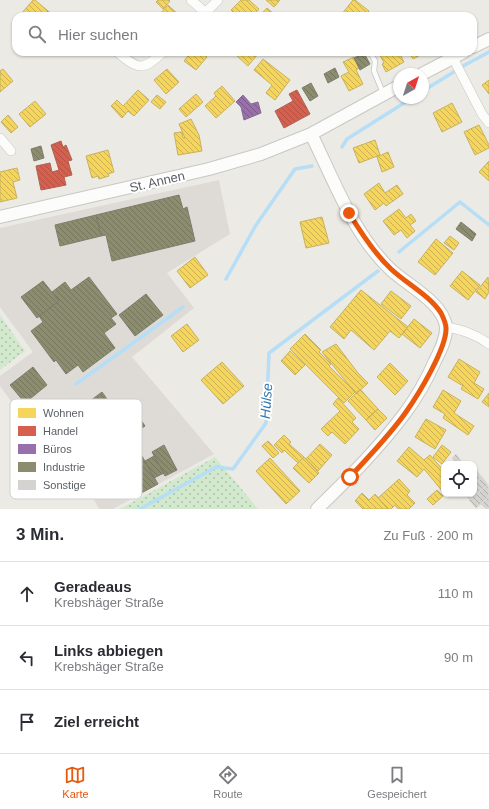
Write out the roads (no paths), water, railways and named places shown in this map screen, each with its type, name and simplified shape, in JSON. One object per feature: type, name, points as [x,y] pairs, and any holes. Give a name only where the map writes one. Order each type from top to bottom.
[{"type":"main road","points":[[477,45],[489,38]]},
{"type":"main road","points":[[429,71],[458,58]]},
{"type":"main road","name":"St. Annen","points":[[0,217],[239,161],[261,154],[311,134],[393,89]]},
{"type":"main road","points":[[311,134],[349,213],[368,243],[390,269],[432,303],[442,314],[446,327],[442,346],[426,380],[406,412],[350,477],[317,509]]},
{"type":"street","points":[[191,0],[202,12]]},
{"type":"street","points":[[206,12],[218,0]]},
{"type":"street","points":[[122,56],[132,64],[141,66],[155,60],[159,56]]},
{"type":"street","points":[[458,58],[461,74],[482,114],[489,123]]},
{"type":"street","points":[[0,138],[11,151]]},
{"type":"street","points":[[446,327],[464,330],[489,344]]},
{"type":"lane","points":[[372,56],[375,61],[374,72],[384,94]]},
{"type":"waterway","points":[[429,87],[489,52]]},
{"type":"waterway","points":[[342,147],[347,139],[402,104]]},
{"type":"waterway","points":[[226,279],[256,225],[295,169],[312,166]]},
{"type":"waterway","name":"Hülse","points":[[399,252],[460,202],[489,225]]},
{"type":"waterway","name":"Hülse","points":[[140,509],[216,467],[233,469],[266,423],[269,353],[378,271]]},
{"type":"waterway","points":[[76,384],[183,307]]}]
